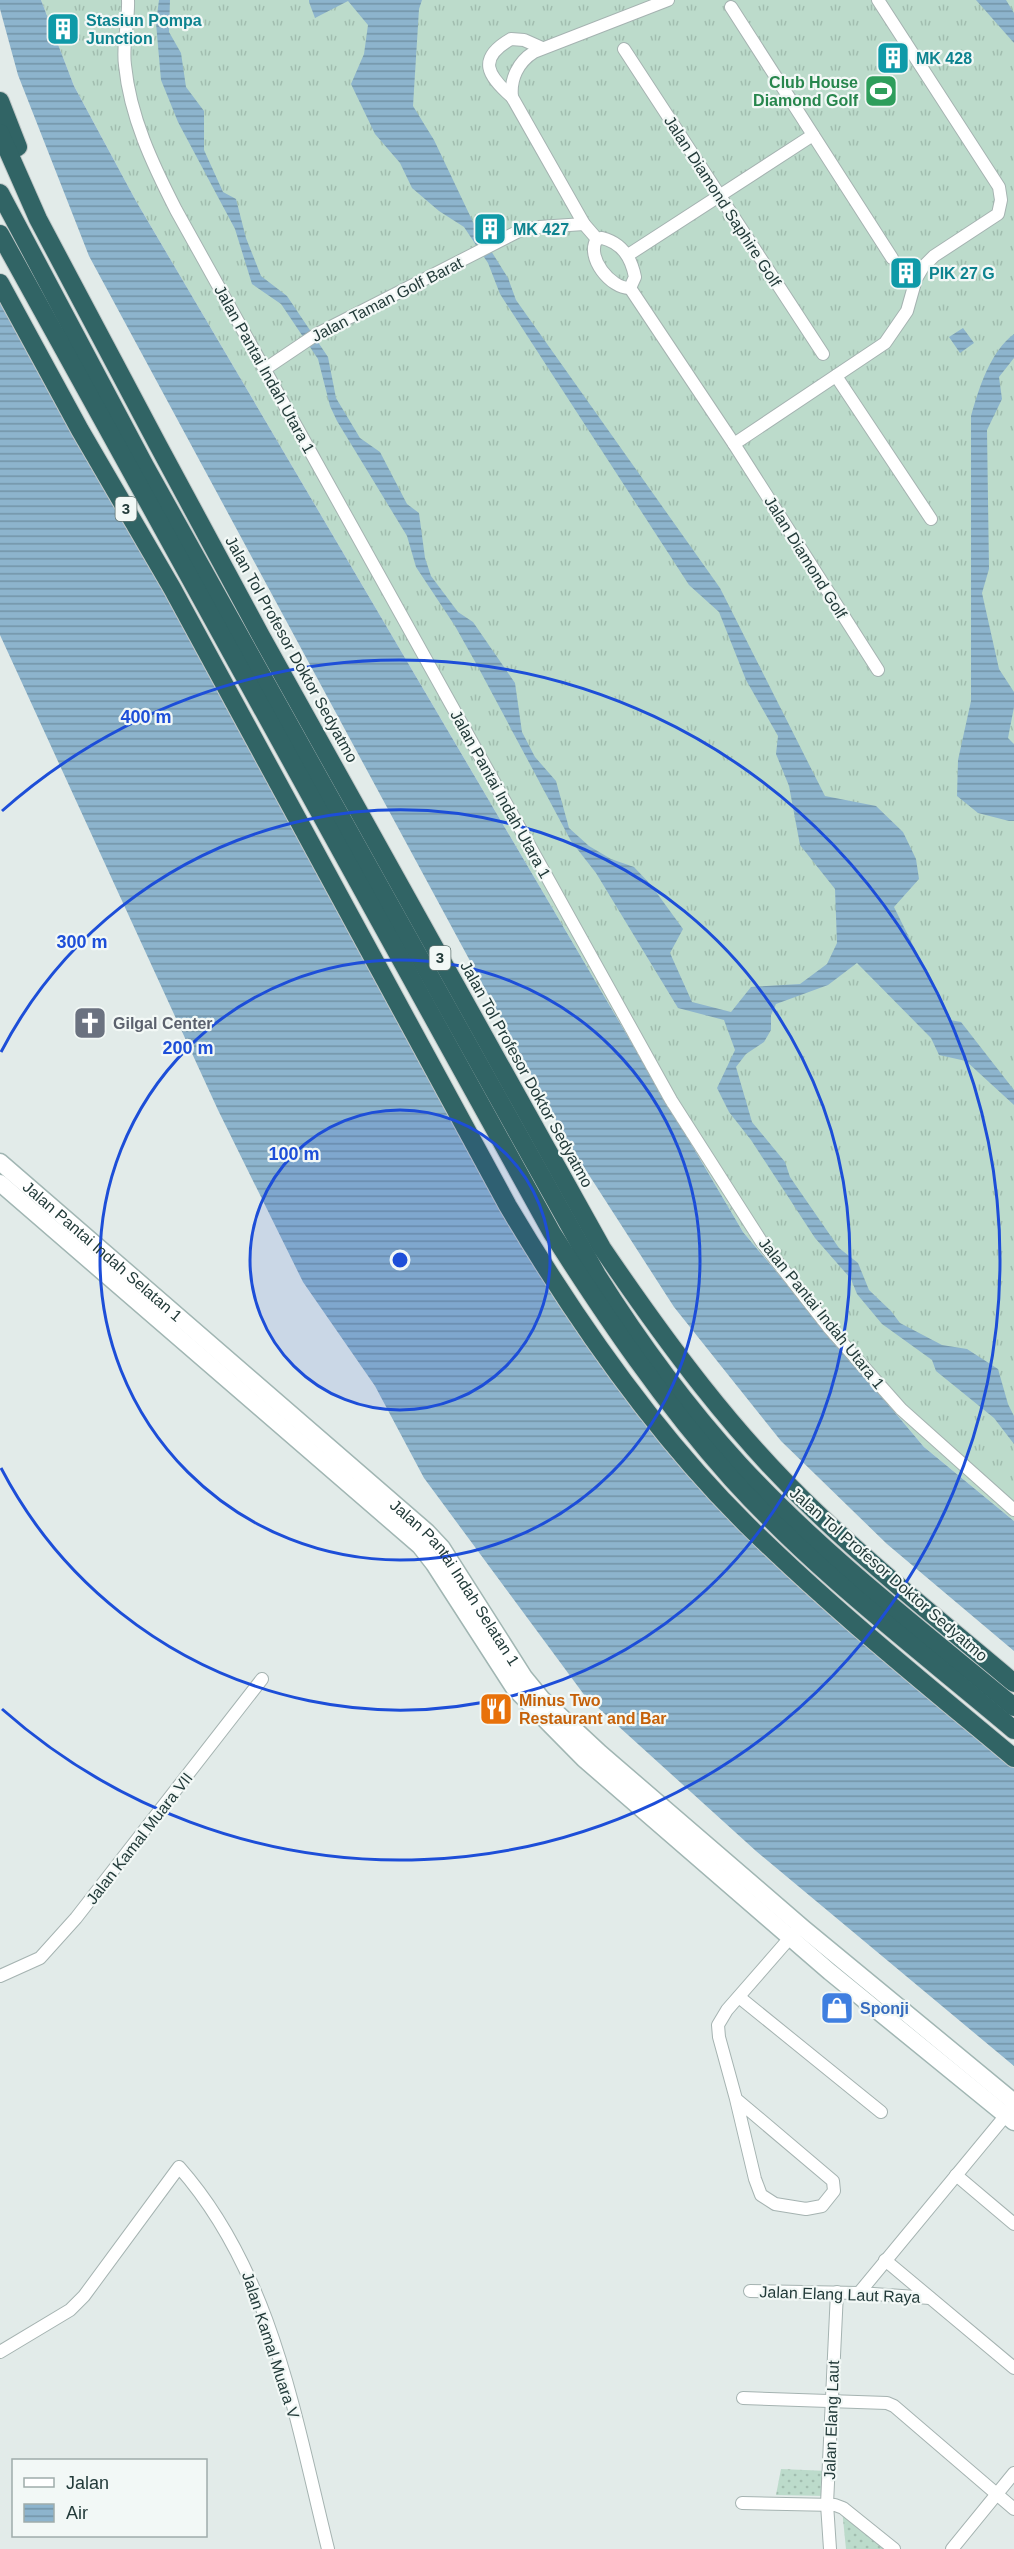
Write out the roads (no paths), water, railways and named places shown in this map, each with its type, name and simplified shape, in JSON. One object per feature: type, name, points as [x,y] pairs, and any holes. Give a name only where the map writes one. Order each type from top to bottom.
[{"type":"highway","points":[[0,101],[83,307]]},
{"type":"highway","name":"Jalan Tol Profesor Doktor Sedyatmo","points":[[0,133],[38,219],[83,307],[261,636],[602,1248],[661,1334],[735,1427],[783,1479],[817,1514],[1014,1683]]},
{"type":"highway","name":"Jalan Tol Profesor Doktor Sedyatmo","points":[[0,193],[151,477],[592,1265],[625,1320],[694,1412],[782,1508],[864,1582],[1014,1707]]},
{"type":"highway","name":"3","points":[[0,234],[546,1223],[615,1332],[684,1422],[732,1479],[780,1528],[845,1589],[1014,1730]]},
{"type":"highway","name":"3","points":[[0,283],[80,430],[172,588],[497,1185],[555,1284],[625,1382],[696,1469],[745,1524],[848,1619],[1014,1758]]},
{"type":"street","name":"Jalan Pantai Indah Utara 1","points":[[128,0],[124,64],[132,104],[151,160],[671,1100],[761,1241],[830,1329],[901,1409],[1014,1510]]},
{"type":"street","points":[[512,97],[512,80],[523,61],[543,48],[668,0]]},
{"type":"street","points":[[734,444],[885,343],[907,312],[916,279],[923,267],[934,256],[998,214],[1001,200],[999,187],[878,0]]},
{"type":"street","points":[[731,7],[892,258]]},
{"type":"street","points":[[543,48],[524,40],[511,39],[497,50],[488,68],[498,85],[512,97],[584,224],[597,239],[611,240],[628,255],[635,277],[630,288],[615,284],[601,268],[594,253],[594,243],[597,239]]},
{"type":"street","name":"Jalan Diamond Saphire Golf","points":[[624,49],[823,354]]},
{"type":"street","points":[[628,255],[813,135]]},
{"type":"street","name":"Jalan Taman Golf Barat","points":[[265,369],[317,334],[526,228],[584,224]]},
{"type":"street","name":"Jalan Diamond Golf","points":[[630,288],[734,444],[878,670]]},
{"type":"street","points":[[836,376],[931,519]]},
{"type":"street","name":"Jalan Pantai Indah Selatan 1","points":[[0,1162],[427,1532],[442,1548],[545,1712]]},
{"type":"street","name":"Jalan Pantai Indah Selatan 1","points":[[0,1183],[420,1546],[514,1688],[600,1753],[796,1932],[1012,2111]]},
{"type":"street","name":"Jalan Kamal Muara VII","points":[[0,1976],[40,1958],[76,1918],[262,1679]]},
{"type":"street","points":[[736,2100],[833,2181],[834,2192],[822,2206],[806,2209],[775,2204],[761,2195],[719,2037],[718,2025],[727,2010],[796,1932]]},
{"type":"street","points":[[739,1997],[881,2112]]},
{"type":"street","points":[[859,2293],[1012,2111]]},
{"type":"street","name":"Jalan Kamal Muara V","points":[[0,2352],[70,2310],[84,2296],[179,2167],[228,2233],[248,2272],[286,2383],[328,2549]]},
{"type":"street","points":[[956,2175],[1014,2224]]},
{"type":"street","points":[[885,2260],[1014,2368]]},
{"type":"street","name":"Jalan Elang Laut Raya","points":[[750,2291],[837,2292],[930,2298]]},
{"type":"street","name":"Jalan Elang Laut","points":[[830,2549],[827,2504],[837,2292]]},
{"type":"street","points":[[743,2398],[887,2403],[894,2406],[1014,2509]]},
{"type":"street","points":[[952,2549],[1014,2473]]},
{"type":"street","points":[[742,2503],[827,2504],[843,2508],[894,2549]]},
{"type":"water","points":[[0,0],[41,0],[74,86],[136,201],[743,1232],[924,1447],[1014,1521],[1014,1651],[887,1544],[781,1441],[674,1307],[569,1144],[89,256],[18,75],[0,9]]},
{"type":"water","points":[[159,0],[170,0],[169,32],[181,53],[186,87],[204,111],[204,150],[223,192],[236,199],[246,238],[261,276],[287,296],[328,357],[336,398],[360,438],[380,452],[407,504],[419,513],[425,558],[431,576],[458,612],[473,622],[515,683],[522,732],[535,757],[556,781],[569,828],[589,846],[611,859],[634,867],[651,885],[683,929],[670,953],[692,1002],[731,1012],[751,987],[800,984],[827,964],[837,943],[835,889],[800,845],[789,786],[776,754],[778,736],[746,680],[719,612],[689,585],[500,294],[488,263],[464,227],[439,211],[412,188],[400,163],[375,134],[351,84],[364,54],[368,25],[348,1],[315,18],[309,2],[309,0],[422,0],[419,9],[413,106],[434,140],[473,222],[508,278],[516,300],[720,588],[825,796],[876,806],[903,832],[916,859],[919,879],[894,907],[950,1020],[961,1022],[1014,1090],[1014,1105],[966,1061],[939,1055],[931,1038],[857,963],[828,985],[776,1004],[771,1015],[771,1030],[764,1042],[746,1054],[736,1067],[752,1122],[785,1162],[790,1177],[839,1248],[858,1263],[869,1290],[900,1323],[942,1345],[967,1349],[998,1369],[1008,1404],[1014,1416],[1014,1444],[994,1418],[936,1371],[932,1360],[882,1324],[857,1294],[851,1279],[815,1238],[751,1140],[729,1112],[717,1088],[735,1050],[724,1020],[678,1008],[596,873],[571,841],[455,626],[416,567],[407,536],[337,421],[330,406],[318,359],[281,304],[252,284],[235,229],[178,122],[161,80],[156,23]]},
{"type":"water","points":[[976,0],[1006,0],[1014,13],[1014,43]]},
{"type":"water","points":[[0,302],[107,486],[556,1293],[743,1530],[1014,1761],[1014,2066],[756,1851],[585,1696],[424,1478],[375,1386],[303,1282],[218,1110],[0,635]]},
{"type":"water","points":[[963,328],[974,343],[960,353],[949,337]]},
{"type":"water","points":[[1014,334],[1014,358],[999,377],[1002,399],[987,430],[989,569],[982,593],[999,669],[1014,692],[1014,707],[1008,738],[1014,744],[1014,821],[1009,821],[978,813],[957,796],[958,760],[971,701],[971,416],[992,360],[998,350]]},
{"type":"place","name":"Stasiun Pompa Junction","points":[[63,29]]},
{"type":"place","name":"MK 428","points":[[893,58]]},
{"type":"place","name":"Club House Diamond Golf","points":[[881,91]]},
{"type":"place","name":"MK 427","points":[[490,229]]},
{"type":"place","name":"PIK 27 G","points":[[906,273]]},
{"type":"place","name":"Gilgal Center","points":[[90,1023]]},
{"type":"place","name":"Minus Two Restaurant and Bar","points":[[496,1709]]},
{"type":"place","name":"Sponji","points":[[837,2008]]}]
